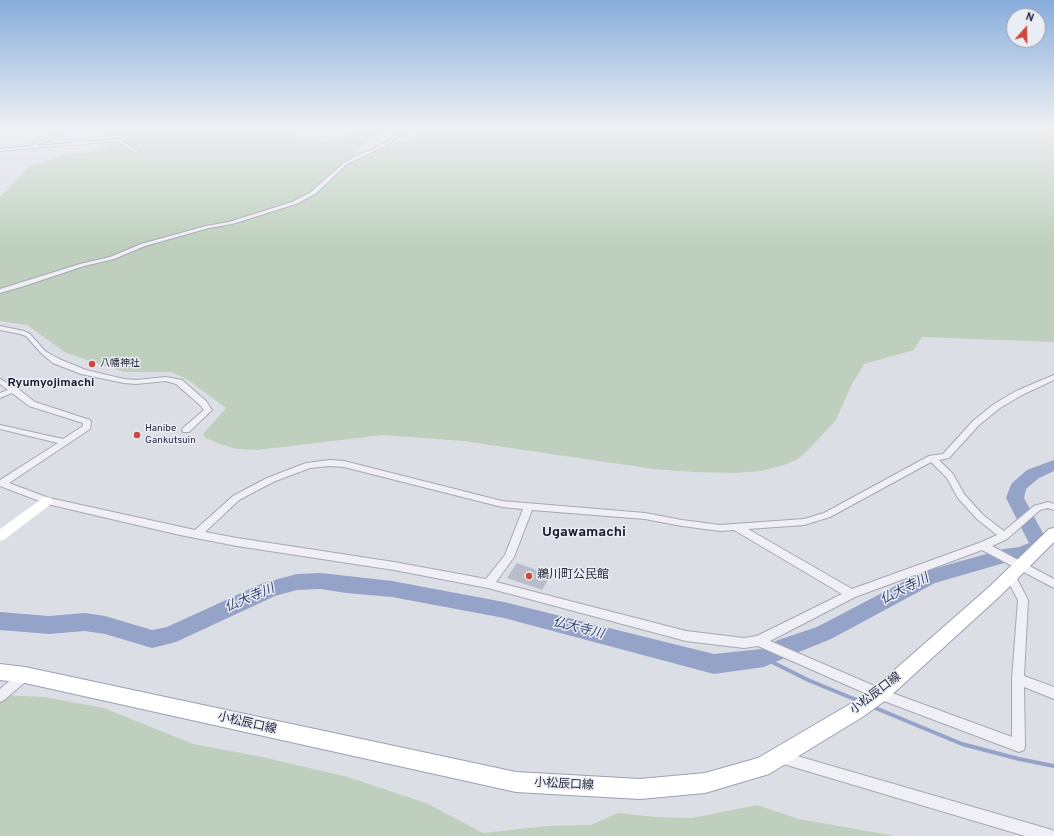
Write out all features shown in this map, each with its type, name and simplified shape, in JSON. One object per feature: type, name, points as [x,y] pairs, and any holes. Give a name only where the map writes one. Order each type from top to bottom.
[{"type":"main road","name":"小松辰口線","points":[[0,672],[25,675],[516,782],[640,789],[705,783],[762,767],[880,694],[1016,571],[1054,533]]},
{"type":"street","points":[[0,290],[26,284],[82,265],[112,258],[143,246],[208,227],[230,223],[294,203],[313,193],[342,167]]},
{"type":"street","points":[[0,328],[22,332],[28,335],[43,352],[56,361],[84,372],[124,381],[136,382],[166,378],[179,382],[203,403],[208,410],[186,430]]},
{"type":"street","points":[[196,534],[236,498],[290,471],[323,463],[344,464],[502,504],[634,515],[720,528],[804,522],[827,515],[932,458],[946,456],[976,423],[996,406],[1018,393],[1054,377]]},
{"type":"street","points":[[0,381],[32,404],[87,422],[87,427],[1,484]]},
{"type":"street","points":[[0,396],[14,390]]},
{"type":"street","points":[[0,427],[65,442]]},
{"type":"street","points":[[932,458],[950,476],[961,496],[980,517],[1004,536]]},
{"type":"street","points":[[1,484],[47,501],[196,534],[237,542],[394,566],[488,584],[686,636],[744,643],[759,641],[851,594],[983,546],[1004,536],[1037,508],[1048,505],[1054,507]]},
{"type":"street","points":[[0,536],[47,501]]},
{"type":"street","points":[[488,584],[509,557],[528,507]]},
{"type":"street","points":[[736,527],[851,594]]},
{"type":"street","points":[[983,546],[1016,571],[1054,584]]},
{"type":"street","points":[[759,641],[880,694],[1019,746],[1018,679],[1023,600],[1016,571]]},
{"type":"street","points":[[0,696],[25,675]]},
{"type":"street","points":[[1018,679],[1054,694]]},
{"type":"street","points":[[780,757],[1049,836]]},
{"type":"green space","points":[[28,167],[1054,167],[1054,342],[922,337],[914,350],[864,364],[851,386],[836,420],[808,450],[798,459],[784,465],[762,471],[734,473],[653,469],[463,441],[383,435],[257,450],[237,449],[205,438],[203,434],[226,408],[188,380],[171,372],[124,372],[66,353],[27,325],[0,321],[0,196],[8,190]]},
{"type":"green space","points":[[0,695],[44,697],[104,708],[193,744],[262,757],[348,777],[426,803],[483,833],[547,826],[591,825],[618,813],[656,817],[692,818],[757,805],[799,819],[895,836],[0,836]]},
{"type":"building","name":"鵜川町公民館","points":[[517,563],[551,575],[542,590],[507,578]]},
{"type":"waterway","name":"仏大寺川","points":[[0,621],[49,625],[85,622],[105,625],[152,639],[169,636],[270,589],[297,582],[321,581],[392,589],[504,610],[714,664],[764,658],[786,647],[824,633],[929,577],[1004,556],[1022,554],[1039,546],[1036,537],[1015,498],[1018,487],[1033,474],[1054,465]]},
{"type":"waterway","points":[[764,658],[808,680],[859,701]]},
{"type":"waterway","points":[[873,707],[962,744],[1019,759],[1054,766]]},
{"type":"place","name":"八幡神社","points":[[92,364]]},
{"type":"place","name":"Hanibe Gankutsuin","points":[[137,435]]},
{"type":"place","name":"鵜川町公民館","points":[[529,576]]},
{"type":"district","name":"Ryumyojimachi","points":[[51,384]]},
{"type":"district","name":"Ugawamachi","points":[[584,533]]}]
